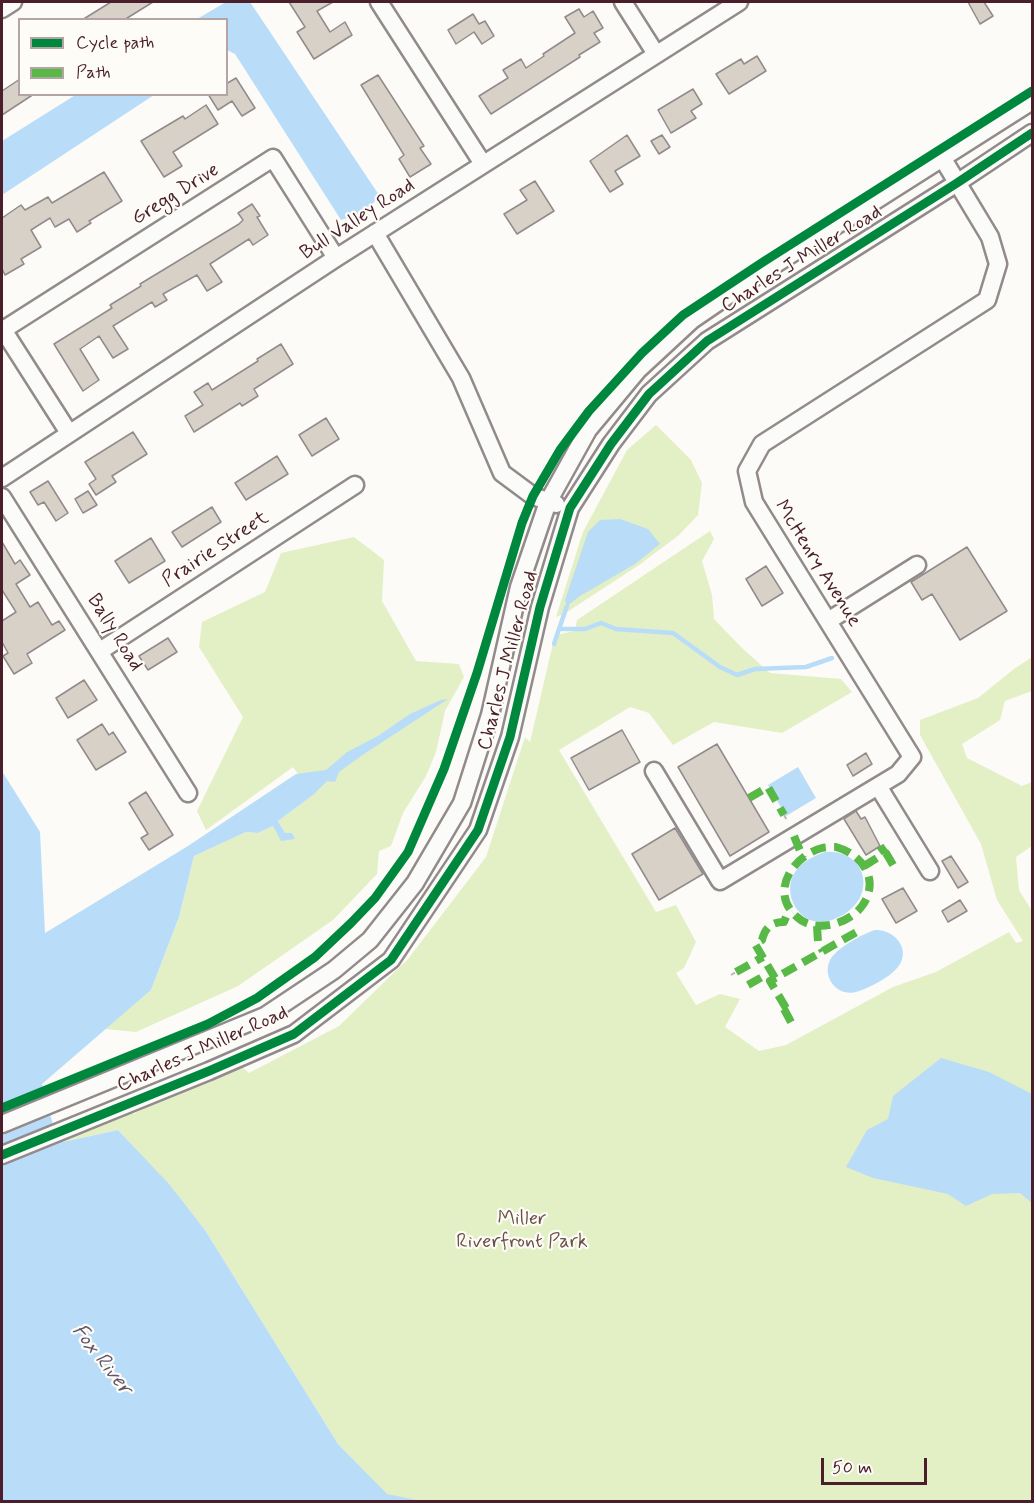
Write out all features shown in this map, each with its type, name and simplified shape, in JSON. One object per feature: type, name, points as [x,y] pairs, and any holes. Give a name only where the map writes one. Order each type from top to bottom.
[{"type":"street","points":[[2,9],[13,2]]},
{"type":"street","points":[[379,2],[483,164]]},
{"type":"street","points":[[622,2],[657,54]]},
{"type":"street","name":"Bull Valley Road","points":[[2,478],[336,258],[739,2]]},
{"type":"street","name":"Charles J Miller Road","points":[[2,1124],[265,1016],[334,970],[370,940],[415,883],[462,803],[490,715],[519,587],[548,502],[588,430],[638,370],[692,320],[1032,101]]},
{"type":"street","name":"Charles J Miller Road","points":[[2,1155],[294,1034],[391,960],[478,830],[510,737],[540,607],[570,508],[611,444],[650,394],[707,341],[1032,133]]},
{"type":"street","name":"Gregg Drive","points":[[2,329],[273,159],[336,258]]},
{"type":"street","name":"McHenry Avenue","points":[[654,771],[720,881],[898,774],[912,758],[754,502],[747,471],[762,444],[987,300],[998,264],[990,237],[943,159]]},
{"type":"street","points":[[375,233],[462,378],[502,473],[533,496],[570,508]]},
{"type":"street","points":[[2,329],[69,433]]},
{"type":"street","name":"Prairie Street","points":[[100,651],[355,485]]},
{"type":"street","name":"Bally Road","points":[[2,497],[188,793]]},
{"type":"street","points":[[828,621],[917,565]]},
{"type":"street","points":[[878,786],[930,872]]},
{"type":"path","points":[[731,975],[736,972]]},
{"type":"green space","points":[[656,425],[691,460],[702,483],[698,515],[679,535],[639,565],[556,617],[583,532],[627,450]]},
{"type":"green space","name":"Miller Riverfront Park","points":[[710,531],[714,539],[702,561],[712,595],[714,619],[770,673],[841,679],[852,692],[782,733],[714,722],[673,745],[649,713],[630,707],[559,750],[656,912],[676,905],[696,942],[684,968],[676,973],[696,1005],[720,994],[740,999],[725,1027],[759,1051],[786,1045],[893,987],[936,972],[1009,932],[1016,943],[1023,941],[997,900],[981,844],[920,735],[920,720],[978,698],[1032,657],[1032,691],[1005,701],[1000,720],[962,744],[967,758],[1022,786],[1032,782],[1032,846],[1016,857],[1019,890],[1032,911],[1032,1501],[422,1502],[387,1495],[338,1444],[205,1230],[168,1184],[118,1130],[63,1142],[54,1128],[110,1106],[134,1114],[158,1099],[242,1067],[249,1073],[339,1026],[408,959],[486,857],[525,737],[530,742],[555,635],[575,631],[577,620]]},
{"type":"green space","points":[[354,537],[384,560],[382,601],[416,661],[459,664],[464,677],[445,711],[436,752],[426,776],[403,813],[391,846],[379,851],[377,874],[333,920],[238,986],[136,1032],[105,1029],[151,990],[179,917],[194,856],[246,832],[258,833],[273,826],[285,833],[278,821],[313,795],[293,767],[206,830],[197,811],[243,717],[199,647],[202,622],[265,592],[281,553]]},
{"type":"water","points":[[226,2],[250,2],[379,195],[368,211],[341,220],[235,54],[228,50],[228,18],[199,18]]},
{"type":"water","points":[[74,96],[152,96],[2,195],[2,141]]},
{"type":"water","points":[[620,519],[648,529],[660,544],[635,564],[567,606],[565,600],[588,532],[600,520]]},
{"type":"water","name":"Fox River","points":[[448,699],[361,756],[339,772],[335,782],[327,781],[313,795],[278,821],[285,833],[292,833],[295,839],[281,841],[273,826],[258,833],[246,832],[194,856],[179,917],[151,990],[42,1084],[54,1128],[63,1142],[118,1130],[169,1184],[205,1230],[338,1444],[387,1494],[422,1501],[2,1501],[2,771],[40,832],[45,933],[188,846],[296,774],[326,770],[347,752],[378,736],[410,714]]},
{"type":"water","points":[[798,767],[816,798],[786,816],[768,785]]},
{"type":"water","points":[[825,852],[839,853],[850,858],[858,865],[863,885],[861,896],[854,906],[843,915],[821,922],[804,916],[798,910],[793,902],[790,885],[801,865],[810,858]]},
{"type":"water","points":[[875,930],[889,933],[899,941],[903,953],[898,967],[885,978],[864,989],[852,993],[839,990],[834,986],[828,974],[830,960],[844,946]]},
{"type":"water","points":[[941,1058],[989,1072],[1032,1094],[1032,1203],[1020,1193],[992,1194],[966,1206],[948,1194],[873,1178],[846,1167],[867,1130],[888,1119],[893,1096]]},
{"type":"building","points":[[111,2],[153,2],[127,18],[85,18]]},
{"type":"building","points":[[289,2],[333,2],[317,11],[330,32],[345,22],[352,35],[314,59],[297,32],[305,27]]},
{"type":"building","points":[[968,2],[984,2],[993,16],[980,24]]},
{"type":"building","points":[[579,9],[584,17],[593,11],[603,28],[594,33],[600,42],[491,114],[479,96],[508,78],[503,70],[521,59],[526,68],[575,33],[565,17]]},
{"type":"building","points":[[473,14],[479,24],[485,21],[494,36],[482,44],[474,32],[456,44],[448,30]]},
{"type":"building","points":[[757,56],[766,71],[729,94],[716,74],[741,59],[744,64]]},
{"type":"building","points":[[378,75],[424,146],[420,148],[431,164],[410,177],[399,159],[404,155],[361,85]]},
{"type":"building","points":[[236,78],[255,108],[242,116],[232,101],[218,110],[209,96],[228,96],[228,83]]},
{"type":"building","points":[[18,80],[18,96],[31,96],[2,115],[2,91]]},
{"type":"building","points":[[693,89],[702,104],[691,111],[696,118],[671,133],[658,110]]},
{"type":"building","points":[[206,105],[218,124],[173,152],[182,166],[164,177],[141,141],[183,116],[185,119]]},
{"type":"building","points":[[627,135],[640,156],[615,171],[623,184],[610,192],[590,161]]},
{"type":"building","points":[[662,135],[670,147],[659,154],[651,141]]},
{"type":"building","points":[[104,172],[122,201],[89,221],[91,223],[77,232],[69,219],[55,227],[50,218],[31,230],[41,247],[21,259],[24,264],[5,275],[2,269],[2,218],[21,205],[25,210],[48,197],[52,203]]},
{"type":"building","points":[[535,181],[554,211],[517,234],[504,214],[527,200],[520,190]]},
{"type":"building","points":[[252,204],[268,235],[253,245],[249,239],[210,264],[222,282],[207,291],[197,275],[163,294],[167,300],[155,307],[152,302],[113,326],[128,349],[113,358],[99,336],[80,349],[99,380],[83,391],[54,344],[112,308],[110,305],[141,286],[140,284],[239,224],[243,220],[238,213]]},
{"type":"building","points":[[281,344],[293,364],[254,389],[258,396],[242,406],[240,403],[194,432],[185,416],[203,405],[194,392],[208,383],[212,390]]},
{"type":"building","points":[[326,418],[339,439],[312,456],[299,435]]},
{"type":"building","points":[[133,432],[147,454],[112,476],[116,482],[96,495],[89,484],[96,479],[85,462]]},
{"type":"building","points":[[277,456],[288,474],[246,500],[235,483]]},
{"type":"building","points":[[48,481],[68,513],[56,521],[44,502],[38,505],[30,492]]},
{"type":"building","points":[[88,491],[97,505],[83,513],[75,499]]},
{"type":"building","points":[[212,507],[221,522],[182,547],[172,532]]},
{"type":"building","points":[[151,538],[165,561],[129,583],[115,561]]},
{"type":"building","points":[[2,542],[15,564],[20,560],[30,575],[16,584],[30,607],[38,602],[52,625],[59,621],[65,630],[27,654],[32,663],[14,674],[3,656],[8,653],[2,642],[2,621],[16,612],[2,590]]},
{"type":"building","points":[[967,547],[1007,611],[960,640],[932,594],[922,600],[911,582]]},
{"type":"building","points":[[766,566],[783,593],[762,606],[746,579]]},
{"type":"building","points":[[168,638],[177,652],[148,670],[139,656]]},
{"type":"building","points":[[84,680],[97,700],[68,718],[56,698]]},
{"type":"building","points":[[102,724],[109,735],[113,732],[126,752],[96,770],[77,740]]},
{"type":"building","points":[[622,730],[640,762],[589,790],[571,758]]},
{"type":"building","points":[[717,744],[769,832],[730,856],[678,767]]},
{"type":"building","points":[[866,753],[872,764],[853,776],[847,765]]},
{"type":"building","points":[[146,792],[173,835],[149,850],[141,838],[148,834],[129,803]]},
{"type":"building","points":[[856,811],[861,819],[865,817],[880,846],[866,855],[844,819]]},
{"type":"building","points":[[675,828],[703,874],[659,900],[632,854]]},
{"type":"building","points":[[951,856],[968,882],[958,888],[942,861]]},
{"type":"building","points":[[903,888],[917,911],[896,923],[882,899]]},
{"type":"building","points":[[960,900],[967,911],[948,922],[942,911]]},
{"type":"waterway","points":[[559,629],[567,606]]},
{"type":"waterway","points":[[554,644],[559,629],[585,629],[601,623],[616,629],[673,633],[720,667],[737,675],[755,669],[806,667],[832,658]]},
{"type":"marked path","points":[[749,798],[768,787],[784,815]]},
{"type":"marked path","points":[[794,836],[803,858]]},
{"type":"marked path","points":[[864,866],[885,853],[880,846]]},
{"type":"marked path","points":[[836,847],[854,856],[866,869],[870,887],[867,896],[856,912],[840,922],[822,926],[804,922],[789,907],[785,897],[788,876],[801,859],[811,852],[836,847]]},
{"type":"marked path","points":[[885,853],[896,870]]},
{"type":"marked path","points":[[775,978],[755,944],[762,940],[769,926],[784,922],[786,917],[793,913]]},
{"type":"marked path","points":[[817,926],[818,942],[823,951]]},
{"type":"marked path","points":[[786,1008],[770,981],[862,929]]},
{"type":"marked path","points":[[736,972],[763,957]]},
{"type":"marked path","points":[[748,985],[771,972]]},
{"type":"marked path","points":[[784,1009],[792,1024]]},
{"type":"cycle path","points":[[2,1108],[208,1024],[257,998],[315,957],[351,923],[375,898],[408,852],[444,769],[477,673],[522,523],[533,496],[560,450],[589,411],[642,353],[683,315],[1032,91]]},
{"type":"cycle path","points":[[2,1155],[294,1034],[391,960],[478,830],[510,737],[540,607],[570,508],[611,444],[649,394],[707,341],[1032,133]]}]
